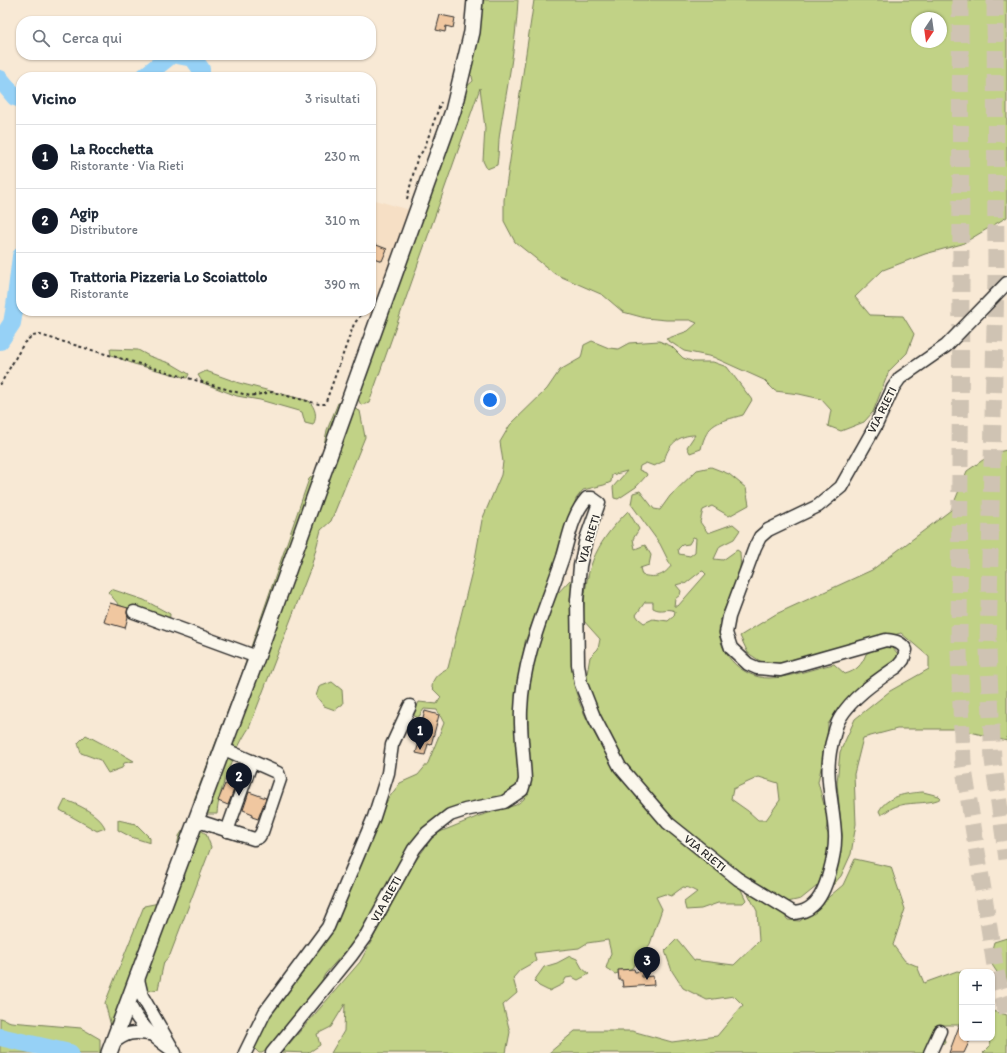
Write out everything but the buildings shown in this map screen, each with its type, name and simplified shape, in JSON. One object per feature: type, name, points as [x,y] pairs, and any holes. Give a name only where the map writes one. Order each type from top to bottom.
[{"type":"main road","points":[[111,1048],[257,657],[453,111],[472,32],[475,0]]},
{"type":"street","name":"VIA RIETI","points":[[272,1053],[351,956],[366,934],[414,849],[426,833],[450,815],[465,810],[504,802],[522,790],[525,780],[521,710],[525,677],[536,630],[563,556],[572,523],[587,498],[592,498],[600,503],[586,539],[580,566],[577,600],[578,664],[581,684],[594,717],[620,767],[668,823],[738,879],[794,913],[803,912],[814,905],[827,881],[833,860],[835,835],[828,785],[828,752],[839,718],[858,697],[898,666],[903,660],[906,650],[902,644],[895,640],[886,640],[780,670],[757,668],[739,657],[731,648],[726,633],[729,617],[760,537],[782,522],[818,506],[842,487],[876,425],[893,388],[900,378],[946,346],[1007,284]]},
{"type":"street","points":[[134,612],[257,657]]},
{"type":"street","points":[[245,1053],[265,1012],[328,927],[374,818],[388,773],[392,745],[410,706]]},
{"type":"street","points":[[195,820],[254,839],[259,837],[262,832],[280,778],[278,773],[222,748]]},
{"type":"street","points":[[227,830],[252,761]]},
{"type":"street","points":[[137,975],[142,996],[150,1012],[164,1032],[175,1052]]},
{"type":"street","points":[[128,1000],[138,1004],[150,1012]]},
{"type":"street","points":[[128,1000],[133,1013],[150,1034],[175,1052]]},
{"type":"street","points":[[930,1053],[940,1031]]},
{"type":"street","points":[[111,1048],[123,1035],[133,1032],[150,1034]]},
{"type":"path","points":[[406,202],[417,159],[424,149],[443,98]]},
{"type":"path","points":[[0,385],[24,342],[32,336],[40,335],[250,396],[272,392],[319,404],[325,404],[354,324],[360,316]]},
{"type":"shaded area","points":[[376,200],[410,210],[376,306]]},
{"type":"green space","points":[[478,0],[518,0],[513,49],[499,135],[497,165],[487,169],[483,161],[485,128],[480,88],[369,403],[361,405],[358,399],[359,384],[465,88],[473,81],[472,76],[468,72]]},
{"type":"green space","points":[[534,0],[1007,0],[1007,217],[962,244],[925,254],[883,270],[855,297],[870,315],[903,316],[914,334],[907,353],[889,371],[873,412],[864,422],[841,431],[828,426],[831,410],[821,399],[775,391],[764,380],[713,357],[684,351],[666,339],[688,331],[697,323],[690,320],[645,318],[623,312],[603,295],[555,274],[515,242],[504,221],[504,200]]},
{"type":"green space","points":[[592,341],[609,348],[618,349],[629,343],[659,341],[671,346],[683,358],[694,362],[713,362],[727,367],[752,400],[743,415],[715,424],[707,433],[701,449],[690,453],[687,447],[695,435],[689,435],[679,439],[671,446],[664,461],[654,466],[646,463],[640,466],[639,470],[647,475],[636,487],[618,499],[614,498],[613,487],[627,471],[612,475],[611,482],[583,490],[576,499],[558,556],[525,642],[519,689],[519,779],[516,790],[507,797],[453,810],[436,818],[425,828],[410,844],[359,936],[325,974],[318,989],[302,1005],[296,1018],[274,1045],[262,1053],[259,1053],[253,1047],[270,1013],[297,972],[388,799],[400,783],[418,775],[428,763],[444,723],[437,710],[424,709],[418,718],[413,715],[419,702],[437,704],[441,697],[432,688],[432,684],[437,676],[448,668],[475,559],[482,520],[501,475],[503,462],[500,442],[510,425],[547,389],[560,370],[581,358],[584,345]]},
{"type":"green space","points":[[110,349],[138,350],[149,356],[172,364],[189,374],[187,378],[134,364],[111,355]]},
{"type":"green space","points":[[206,371],[239,383],[309,401],[315,412],[315,422],[313,425],[305,423],[302,412],[260,400],[237,396],[203,383],[198,375]]},
{"type":"green space","points":[[338,403],[360,411],[365,437],[331,521],[321,530],[311,567],[249,728],[228,770],[218,804],[217,814],[206,814],[194,800],[241,676],[309,479],[319,470],[327,430]]},
{"type":"green space","points":[[1007,450],[1007,741],[958,729],[897,729],[863,738],[854,774],[856,824],[851,854],[841,876],[832,886],[837,870],[842,836],[837,783],[840,752],[855,719],[890,691],[929,669],[929,657],[901,633],[797,663],[763,663],[748,653],[740,636],[776,614],[872,570],[951,510],[967,471],[993,453]]},
{"type":"green space","points":[[711,467],[729,474],[746,488],[749,505],[729,516],[712,506],[703,510],[700,522],[708,533],[733,524],[740,530],[734,539],[720,546],[714,559],[723,560],[737,550],[740,552],[739,574],[722,614],[719,632],[725,652],[739,668],[758,677],[777,678],[834,664],[845,674],[858,667],[866,654],[877,647],[893,648],[898,654],[892,667],[839,708],[828,724],[827,740],[818,782],[828,820],[826,830],[831,838],[822,882],[801,899],[783,903],[682,830],[671,815],[641,785],[621,758],[593,703],[586,679],[590,657],[598,649],[600,639],[583,620],[586,587],[589,573],[598,548],[606,536],[628,511],[639,529],[633,539],[635,549],[645,545],[651,555],[649,565],[640,568],[642,575],[658,576],[668,570],[671,566],[660,544],[631,504],[633,493],[640,491],[654,509],[660,510],[670,496],[697,470]],"holes":[[[693,537],[696,538],[695,552],[690,556],[679,554],[678,549],[682,545],[689,544]],[[703,571],[706,574],[678,606],[674,606],[675,599],[680,595],[681,591],[676,585],[683,583],[685,584]],[[645,602],[653,602],[653,608],[656,609],[675,611],[674,616],[668,621],[653,619],[644,623],[636,615]],[[759,777],[778,783],[780,800],[766,820],[758,820],[731,799],[733,789]]]},
{"type":"green space","points":[[570,580],[573,597],[575,630],[576,659],[574,680],[576,692],[581,707],[599,742],[639,800],[736,879],[746,900],[743,903],[718,903],[701,909],[686,910],[684,902],[697,892],[689,888],[683,887],[671,896],[665,894],[656,897],[662,909],[650,944],[631,969],[615,974],[606,968],[611,953],[608,940],[587,943],[579,948],[534,953],[536,961],[520,970],[513,978],[517,993],[503,1005],[510,1032],[506,1053],[331,1053],[344,1031],[345,1004],[331,1027],[317,1034],[320,1045],[308,1053],[282,1052],[360,962],[414,863],[435,834],[479,816],[516,805],[524,799],[529,788],[530,770],[527,703],[535,655],[548,611],[556,595]]},
{"type":"green space","points":[[111,589],[144,600],[170,614],[169,626],[119,605],[108,592]]},
{"type":"green space","points":[[332,682],[342,690],[343,704],[335,710],[324,706],[316,696],[319,687]]},
{"type":"green space","points":[[86,735],[134,761],[124,763],[122,768],[108,773],[100,760],[81,753],[78,743]]},
{"type":"green space","points":[[923,792],[939,796],[941,798],[928,802],[898,806],[881,815],[879,811],[887,802],[898,796]]},
{"type":"green space","points":[[65,800],[94,814],[105,828],[97,831],[60,810]]},
{"type":"green space","points":[[118,820],[136,824],[150,838],[150,843],[131,837],[118,830]]},
{"type":"green space","points":[[189,821],[206,834],[211,847],[170,955],[164,962],[158,989],[139,993],[112,1030],[105,1003],[144,906],[159,903],[175,858],[179,836]]},
{"type":"green space","points":[[855,859],[891,867],[905,909],[893,945],[905,961],[917,966],[924,983],[959,971],[959,1025],[942,1025],[945,1043],[939,1044],[933,1053],[549,1053],[575,1031],[632,1031],[672,1042],[717,1036],[743,1005],[734,996],[707,1000],[683,988],[672,971],[665,951],[677,939],[694,960],[734,965],[759,941],[757,911],[744,886],[777,906],[788,920],[800,921],[843,885]]},
{"type":"green space","points":[[1007,938],[1007,982],[1004,983],[989,960],[994,942]]},
{"type":"green space","points":[[570,956],[577,959],[582,968],[589,974],[578,980],[572,977],[566,978],[563,984],[549,991],[539,986],[534,981],[544,967],[557,963]]},
{"type":"green space","points":[[995,1012],[1007,1015],[1007,1053],[983,1053],[990,1046],[989,1041],[995,1041]]},
{"type":"green space","points":[[0,1018],[11,1022],[81,1028],[100,1039],[100,1053],[0,1053]]},
{"type":"waterway","points":[[150,72],[165,60]]},
{"type":"waterway","points":[[194,60],[201,69],[201,72]]},
{"type":"waterway","points":[[0,79],[16,97]]},
{"type":"waterway","points":[[0,341],[12,323],[16,298]]},
{"type":"waterway","points":[[0,1037],[70,1053]]},
{"type":"tunnel","points":[[960,0],[961,278],[959,650],[963,763],[996,972],[1007,1014]]},
{"type":"tunnel","points":[[995,0],[996,279],[988,650],[993,760],[1007,859]]},
{"type":"place","name":"La Rocchetta","points":[[420,750]]},
{"type":"place","name":"Agip","points":[[239,796]]},
{"type":"place","name":"Trattoria Pizzeria Lo Scoiattolo","points":[[647,980]]}]
